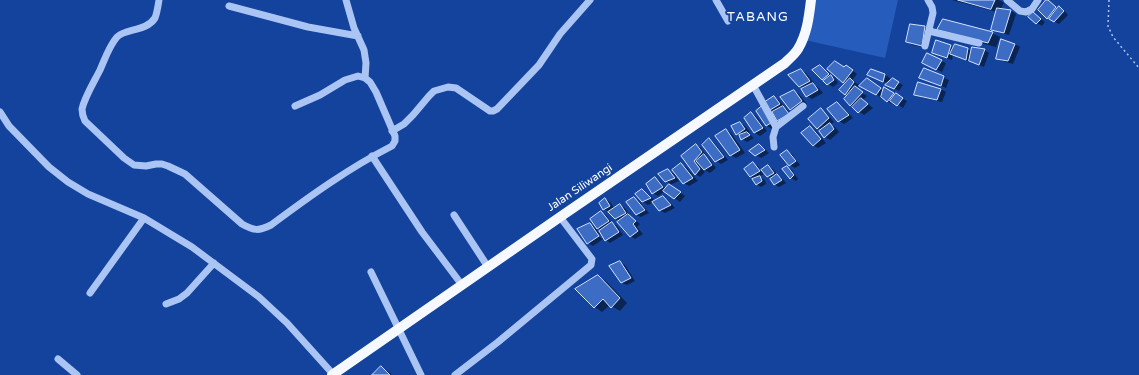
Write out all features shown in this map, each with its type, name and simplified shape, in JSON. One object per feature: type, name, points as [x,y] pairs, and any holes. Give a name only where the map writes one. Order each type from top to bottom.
[{"type":"main road","name":"Jalan Siliwangi","points":[[333,375],[560,216],[785,63],[798,50],[804,38],[812,0]]},
{"type":"street","points":[[159,0],[156,16],[150,23],[136,30],[121,33],[117,37],[111,46],[82,110],[85,121],[124,158],[134,165],[162,164],[176,169],[185,174],[242,224],[254,230],[263,229],[372,156],[392,146],[395,141],[376,92],[370,82],[365,78],[358,76],[345,80],[320,95],[295,106]]},
{"type":"street","points":[[346,0],[364,50],[366,63],[365,78]]},
{"type":"street","points":[[392,131],[404,124],[434,91],[448,87],[456,88],[490,111],[494,111],[539,66],[560,34],[590,0]]},
{"type":"street","points":[[716,0],[728,21]]},
{"type":"street","points":[[926,46],[933,13],[932,7],[928,0]]},
{"type":"street","points":[[1007,0],[1020,11],[1026,12],[1032,8],[1038,0]]},
{"type":"street","points":[[229,6],[308,26],[358,36]]},
{"type":"street","points":[[929,31],[979,43]]},
{"type":"street","points":[[753,85],[776,126]]},
{"type":"street","points":[[774,147],[773,136],[776,126],[803,106]]},
{"type":"street","points":[[0,112],[9,126],[49,167],[68,182],[88,194],[144,218],[192,247],[259,297],[281,318],[333,375]]},
{"type":"street","points":[[372,156],[422,232],[462,285]]},
{"type":"street","points":[[454,214],[488,267]]},
{"type":"street","points":[[455,375],[498,342],[590,266],[592,259],[560,216]]},
{"type":"street","points":[[90,293],[144,218]]},
{"type":"street","points":[[166,304],[179,299],[187,293],[214,263]]},
{"type":"street","points":[[371,272],[421,375]]},
{"type":"street","points":[[58,359],[77,375]]},
{"type":"path","points":[[1109,0],[1108,26],[1113,37],[1139,68]]},
{"type":"shaded area","points":[[815,0],[898,0],[885,58],[805,40]]},
{"type":"building","points":[[958,0],[995,0],[991,9]]},
{"type":"building","points":[[1046,0],[1056,7],[1047,19],[1038,10]]},
{"type":"building","points":[[1059,6],[1064,11],[1054,22],[1049,19]]},
{"type":"building","points":[[997,8],[1011,10],[1004,33],[991,30]]},
{"type":"building","points":[[1033,12],[1041,19],[1036,24],[1028,17]]},
{"type":"building","points":[[943,19],[993,32],[988,43],[937,30]]},
{"type":"building","points":[[910,24],[925,26],[922,46],[906,42]]},
{"type":"building","points":[[1001,39],[1015,44],[1008,61],[996,59]]},
{"type":"building","points":[[936,40],[951,45],[947,58],[932,53]]},
{"type":"building","points":[[955,44],[968,48],[966,60],[950,54]]},
{"type":"building","points":[[972,47],[985,49],[979,65],[969,61]]},
{"type":"building","points":[[927,53],[942,60],[936,70],[922,63]]},
{"type":"building","points":[[835,61],[844,67],[846,65],[853,70],[843,83],[827,69]]},
{"type":"building","points":[[820,65],[829,74],[822,80],[812,70]]},
{"type":"building","points":[[924,68],[944,76],[941,86],[919,78]]},
{"type":"building","points":[[801,69],[810,81],[799,87],[788,75]]},
{"type":"building","points":[[871,69],[885,74],[883,82],[867,75]]},
{"type":"building","points":[[831,75],[834,80],[827,85],[823,81]]},
{"type":"building","points":[[850,78],[854,82],[845,95],[839,90]]},
{"type":"building","points":[[867,78],[881,88],[876,95],[859,86]]},
{"type":"building","points":[[893,78],[899,82],[894,89],[885,85]]},
{"type":"building","points":[[918,82],[941,89],[937,100],[914,95]]},
{"type":"building","points":[[813,83],[818,90],[806,97],[801,89]]},
{"type":"building","points":[[855,86],[863,92],[850,106],[844,99]]},
{"type":"building","points":[[884,87],[894,93],[887,102],[881,97]]},
{"type":"building","points":[[794,90],[802,101],[790,110],[780,97]]},
{"type":"building","points":[[896,93],[903,98],[897,106],[890,101]]},
{"type":"building","points":[[774,96],[780,104],[770,110],[765,102]]},
{"type":"building","points":[[861,98],[868,104],[858,113],[852,107]]},
{"type":"building","points":[[837,102],[849,115],[838,122],[827,109]]},
{"type":"building","points":[[762,106],[771,123],[766,126],[756,111]]},
{"type":"building","points":[[783,106],[789,114],[777,121],[772,112]]},
{"type":"building","points":[[821,108],[829,118],[817,129],[808,119]]},
{"type":"building","points":[[751,112],[763,128],[754,133],[744,118]]},
{"type":"building","points":[[740,122],[745,129],[736,135],[731,126]]},
{"type":"building","points":[[830,123],[834,129],[824,138],[819,131]]},
{"type":"building","points":[[810,126],[821,139],[813,146],[801,133]]},
{"type":"building","points":[[726,129],[740,150],[730,156],[715,136]]},
{"type":"building","points":[[747,132],[750,135],[741,140],[739,135]]},
{"type":"building","points":[[709,138],[724,157],[715,162],[702,145]]},
{"type":"building","points":[[696,144],[702,152],[694,161],[700,169],[695,175],[681,156]]},
{"type":"building","points":[[759,144],[765,150],[755,156],[749,151]]},
{"type":"building","points":[[787,150],[796,161],[789,166],[780,155]]},
{"type":"building","points":[[704,154],[712,165],[704,170],[696,161]]},
{"type":"building","points":[[753,162],[760,171],[750,177],[744,169]]},
{"type":"building","points":[[681,163],[693,178],[683,184],[672,170]]},
{"type":"building","points":[[768,165],[774,173],[767,177],[761,170]]},
{"type":"building","points":[[787,166],[794,175],[790,179],[782,169]]},
{"type":"building","points":[[668,169],[675,178],[665,182],[658,174]]},
{"type":"building","points":[[777,174],[782,180],[774,185],[770,179]]},
{"type":"building","points":[[760,176],[762,181],[756,185],[752,179]]},
{"type":"building","points":[[655,177],[663,187],[652,194],[646,184]]},
{"type":"building","points":[[669,184],[681,192],[674,199],[663,191]]},
{"type":"building","points":[[642,189],[651,198],[642,202],[635,194]]},
{"type":"building","points":[[663,196],[671,205],[659,211],[652,202]]},
{"type":"building","points":[[634,197],[645,210],[636,215],[626,202]]},
{"type":"building","points":[[605,198],[610,206],[603,210],[599,203]]},
{"type":"building","points":[[620,204],[626,213],[615,219],[608,212]]},
{"type":"building","points":[[601,211],[609,221],[597,229],[590,219]]},
{"type":"building","points":[[628,214],[636,221],[633,224],[638,231],[630,237],[617,222]]},
{"type":"building","points":[[612,222],[619,232],[605,241],[599,231]]},
{"type":"building","points":[[590,223],[599,236],[587,244],[577,229]]},
{"type":"building","points":[[620,261],[631,278],[621,283],[609,266]]},
{"type":"building","points":[[598,275],[620,298],[611,308],[603,299],[594,308],[575,289]]},
{"type":"building","points":[[381,366],[390,375],[372,375]]},
{"type":"district","name":"TABANG","points":[[758,18]]}]
